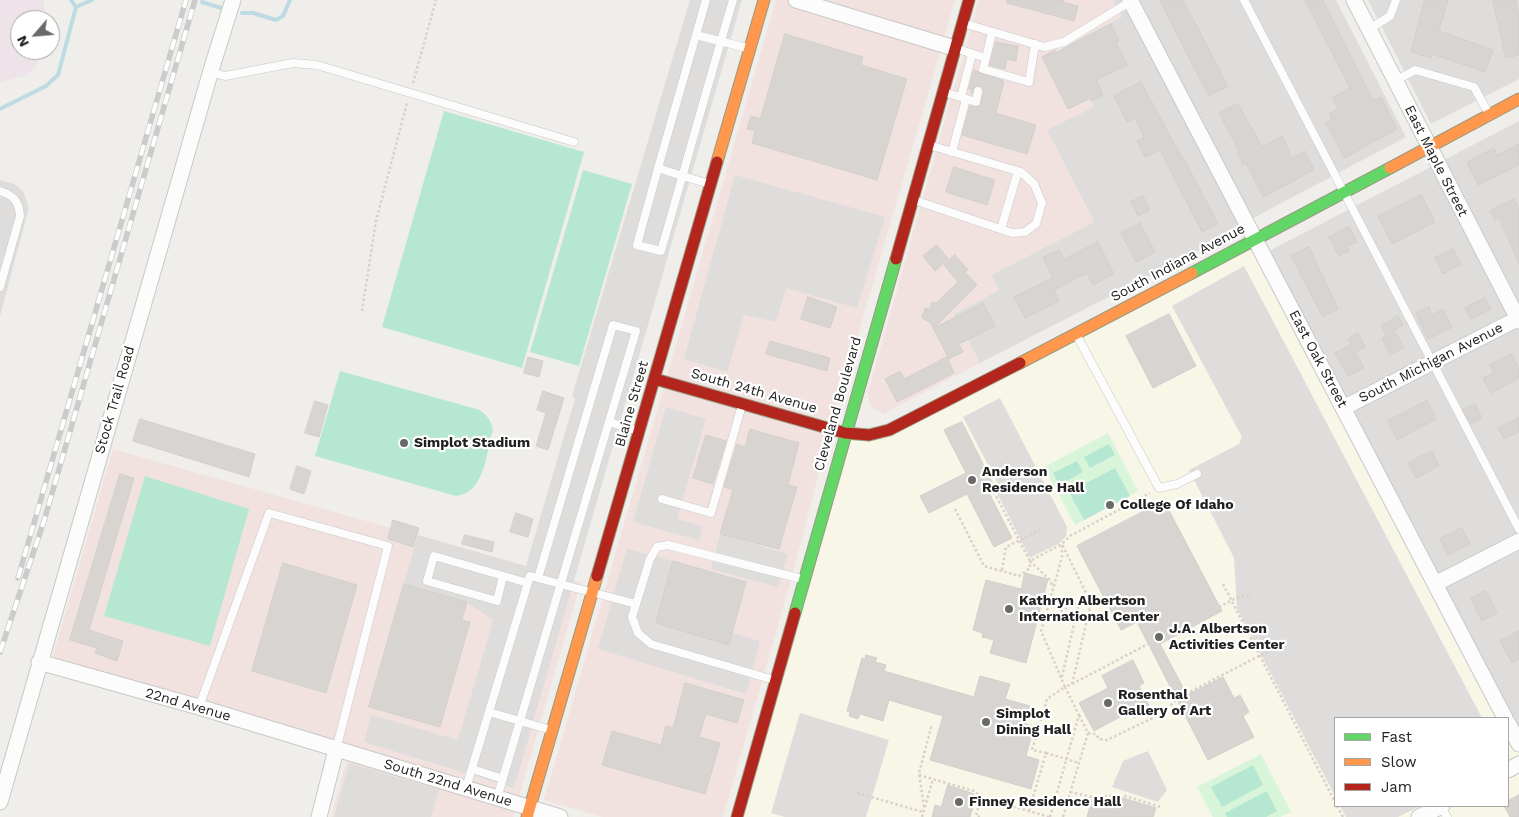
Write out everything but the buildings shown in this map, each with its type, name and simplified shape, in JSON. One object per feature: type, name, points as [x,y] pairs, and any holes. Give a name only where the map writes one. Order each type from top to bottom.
[{"type":"main road","name":"Blaine Street","points":[[529,812],[764,0]]},
{"type":"main road","name":"Cleveland Boulevard","points":[[737,817],[969,0]]},
{"type":"main road","name":"South Indiana Avenue","points":[[845,433],[869,435],[889,430],[1076,334],[1518,100]]},
{"type":"main road","name":"South 24th Avenue","points":[[655,379],[845,433]]},
{"type":"street","name":"Stock Trail Road","points":[[0,802],[210,72],[234,0]]},
{"type":"street","points":[[796,0],[954,48]]},
{"type":"street","name":"East Maple Street","points":[[1354,0],[1519,319]]},
{"type":"street","name":"East Oak Street","points":[[1131,1],[1504,717]]},
{"type":"street","name":"South Michigan Avenue","points":[[1343,408],[1519,319]]},
{"type":"street","points":[[1435,584],[1519,541]]},
{"type":"street","name":"22nd Avenue","points":[[40,662],[336,750]]},
{"type":"street","points":[[1509,725],[1519,744]]},
{"type":"street","points":[[318,817],[336,750]]},
{"type":"street","name":"South 22nd Avenue","points":[[336,750],[466,788],[497,798],[529,812],[560,817]]},
{"type":"street","points":[[1419,817],[1439,807]]},
{"type":"lane","points":[[706,0],[637,245],[661,251],[732,0]]},
{"type":"lane","points":[[1244,0],[1519,529]]},
{"type":"lane","points":[[1369,29],[1390,16],[1396,0]]},
{"type":"lane","points":[[962,22],[1044,47],[1064,42],[1131,1]]},
{"type":"lane","points":[[992,32],[983,71],[1029,82],[1035,44]]},
{"type":"lane","points":[[696,34],[750,49]]},
{"type":"lane","points":[[954,48],[986,58]]},
{"type":"lane","points":[[952,152],[972,54]]},
{"type":"lane","points":[[210,72],[225,76],[293,63],[317,64],[574,142]]},
{"type":"lane","points":[[1395,80],[1416,70],[1474,87],[1489,114]]},
{"type":"lane","points":[[942,92],[976,102],[978,91]]},
{"type":"lane","points":[[912,199],[1012,233],[1025,232],[1036,224],[1042,203],[1034,184],[1018,171],[927,144]]},
{"type":"lane","points":[[658,168],[712,185]]},
{"type":"lane","points":[[1001,230],[1018,171]]},
{"type":"lane","points":[[0,191],[16,199],[20,206],[20,216],[0,287]]},
{"type":"lane","points":[[497,798],[636,331],[613,325],[538,578]]},
{"type":"lane","points":[[1076,334],[1159,488],[1177,484],[1197,474]]},
{"type":"lane","points":[[662,499],[711,512],[742,404]]},
{"type":"lane","points":[[609,422],[640,432]]},
{"type":"lane","points":[[199,708],[270,513],[388,546],[336,750]]},
{"type":"lane","points":[[776,681],[651,644],[638,632],[632,617],[650,559],[657,547],[668,544],[804,579]]},
{"type":"lane","points":[[503,576],[497,601],[426,581],[434,556],[503,576],[528,584]]},
{"type":"lane","points":[[466,788],[530,576],[636,604]]},
{"type":"lane","points":[[489,712],[553,730]]},
{"type":"lane","points":[[472,769],[503,779]]},
{"type":"path","points":[[362,312],[376,221],[436,0]]},
{"type":"path","points":[[1030,561],[1062,544],[1070,536],[1159,488]]},
{"type":"path","points":[[994,492],[1030,561],[1049,579],[1054,588]]},
{"type":"path","points":[[955,508],[984,566],[1019,576],[1030,568],[1030,561]]},
{"type":"path","points":[[1002,570],[1006,547],[1040,530]]},
{"type":"path","points":[[1062,544],[1062,557],[1040,631],[1088,733],[1063,817]]},
{"type":"path","points":[[1062,544],[1091,603],[1072,684]]},
{"type":"path","points":[[1223,584],[1334,800]]},
{"type":"path","points":[[1044,621],[1088,596]]},
{"type":"path","points":[[1220,607],[1232,601],[1252,596]]},
{"type":"path","points":[[1061,678],[1079,601]]},
{"type":"path","points":[[1079,763],[1032,750],[1046,699],[1065,687],[1148,644]]},
{"type":"path","points":[[1186,694],[1278,646]]},
{"type":"path","points":[[1088,733],[1096,734],[1099,739],[1107,740],[1163,713],[1177,699]]},
{"type":"path","points":[[919,775],[974,791],[982,797],[1049,817],[1079,715]]},
{"type":"path","points":[[924,807],[919,775],[932,724]]},
{"type":"path","points":[[1029,811],[1046,754]]},
{"type":"path","points":[[922,817],[933,779]]},
{"type":"path","points":[[1070,792],[1092,797],[1122,795],[1161,807]]},
{"type":"path","points":[[857,793],[923,812]]},
{"type":"path","points":[[980,817],[976,816],[982,797]]},
{"type":"shaded area","points":[[0,0],[44,0],[44,10],[10,10],[10,60],[38,60],[36,67],[27,75],[0,82]]},
{"type":"shaded area","points":[[690,0],[742,0],[514,788],[364,742],[371,715],[458,740],[493,620],[467,602],[404,584],[418,535],[526,566],[575,399],[572,396]]},
{"type":"shaded area","points":[[776,0],[955,0],[824,453],[794,569],[723,817],[602,817],[544,800]]},
{"type":"shaded area","points":[[979,0],[1113,0],[1122,17],[1063,47],[1094,107],[1047,130],[1094,222],[991,275],[999,290],[954,314],[980,363],[883,414],[870,406],[868,392]]},
{"type":"shaded area","points":[[1113,0],[1336,0],[1406,137],[1259,215],[1196,252],[980,363],[953,314],[999,290],[991,275],[1094,222],[1047,130],[1063,47],[1121,17]]},
{"type":"shaded area","points":[[1368,0],[1519,0],[1519,79],[1431,124]]},
{"type":"shaded area","points":[[1519,121],[1519,730],[1269,251]]},
{"type":"shaded area","points":[[735,175],[885,217],[857,308],[786,288],[776,322],[744,315],[727,372],[684,359]]},
{"type":"shaded area","points":[[0,180],[14,184],[23,191],[29,208],[0,316]]},
{"type":"shaded area","name":"College Of Idaho","points":[[1255,239],[1504,717],[1334,717],[1334,807],[1509,807],[1509,725],[1519,744],[1519,817],[737,817],[845,433],[869,435]]},
{"type":"shaded area","points":[[1244,266],[1481,717],[1334,717],[1334,794],[1237,609],[1234,558],[1189,470],[1239,444],[1242,437],[1172,306]]},
{"type":"shaded area","points":[[1000,398],[1067,527],[1066,536],[1060,543],[1030,558],[996,491],[998,490],[998,484],[963,417]]},
{"type":"shaded area","points":[[666,407],[706,419],[677,519],[702,526],[699,540],[633,522]]},
{"type":"shaded area","points":[[113,449],[581,582],[513,817],[331,817],[351,744],[52,659]]},
{"type":"shaded area","points":[[720,534],[788,554],[778,587],[711,569]]},
{"type":"shaded area","points":[[627,549],[673,561],[656,623],[729,644],[732,633],[760,641],[746,694],[598,649]]},
{"type":"shaded area","points":[[800,713],[889,740],[866,817],[785,817],[771,813]]},
{"type":"shaded area","points":[[1148,751],[1167,790],[1158,802],[1112,787],[1123,761]]},
{"type":"shaded area","points":[[349,763],[439,790],[431,817],[334,817]]},
{"type":"shaded area","points":[[1341,807],[1418,807],[1398,817],[1346,817]]},
{"type":"green space","points":[[444,111],[584,152],[522,368],[382,327]]},
{"type":"green space","points":[[583,170],[632,184],[579,366],[530,352]]},
{"type":"green space","name":"Simplot Stadium","points":[[340,371],[480,410],[487,416],[493,430],[483,470],[473,488],[466,493],[456,496],[315,456]]},
{"type":"green space","points":[[1108,433],[1138,491],[1075,525],[1044,467]]},
{"type":"green space","points":[[1109,444],[1115,455],[1090,468],[1084,457]]},
{"type":"green space","points":[[1077,461],[1083,472],[1059,485],[1053,473]]},
{"type":"green space","points":[[1115,468],[1130,496],[1084,520],[1069,492]]},
{"type":"green space","points":[[145,476],[249,509],[210,646],[104,616]]},
{"type":"green space","points":[[1261,754],[1291,812],[1280,817],[1213,817],[1197,787]]},
{"type":"green space","points":[[1253,765],[1263,785],[1222,807],[1211,787]]},
{"type":"green space","points":[[1267,791],[1277,811],[1266,817],[1227,817],[1225,813]]},
{"type":"waterway","points":[[0,109],[46,86],[58,75],[76,7],[71,0]]},
{"type":"waterway","points":[[76,7],[92,0]]},
{"type":"waterway","points":[[242,13],[253,13],[276,20],[283,16],[290,0]]},
{"type":"waterway","points":[[202,2],[221,8]]},
{"type":"railway","points":[[18,578],[186,0]]},
{"type":"railway","points":[[0,652],[44,521],[195,0]]},
{"type":"traffic: fast","points":[[1192,273],[1390,168]]},
{"type":"traffic: fast","points":[[795,613],[896,259]]},
{"type":"traffic: slow","points":[[717,162],[764,0]]},
{"type":"traffic: slow","points":[[1390,168],[1519,99]]},
{"type":"traffic: slow","points":[[1020,363],[1192,273]]},
{"type":"traffic: slow","points":[[527,817],[597,576]]},
{"type":"traffic: jam","points":[[896,259],[969,0]]},
{"type":"traffic: jam","points":[[597,576],[717,162]]},
{"type":"traffic: jam","points":[[655,379],[845,433],[869,435],[889,430],[1020,363]]},
{"type":"traffic: jam","points":[[737,817],[795,613]]},
{"type":"place","name":"Simplot Stadium","points":[[404,443]]},
{"type":"place","name":"Anderson Residence Hall","points":[[972,480]]},
{"type":"place","name":"College Of Idaho","points":[[1110,505]]},
{"type":"place","name":"Kathryn Albertson International Center","points":[[1009,609]]},
{"type":"place","name":"J.A. Albertson Activities Center","points":[[1159,637]]},
{"type":"place","name":"Rosenthal Gallery of Art","points":[[1108,703]]},
{"type":"place","name":"Simplot Dining Hall","points":[[986,722]]},
{"type":"place","name":"Finney Residence Hall","points":[[959,802]]}]
